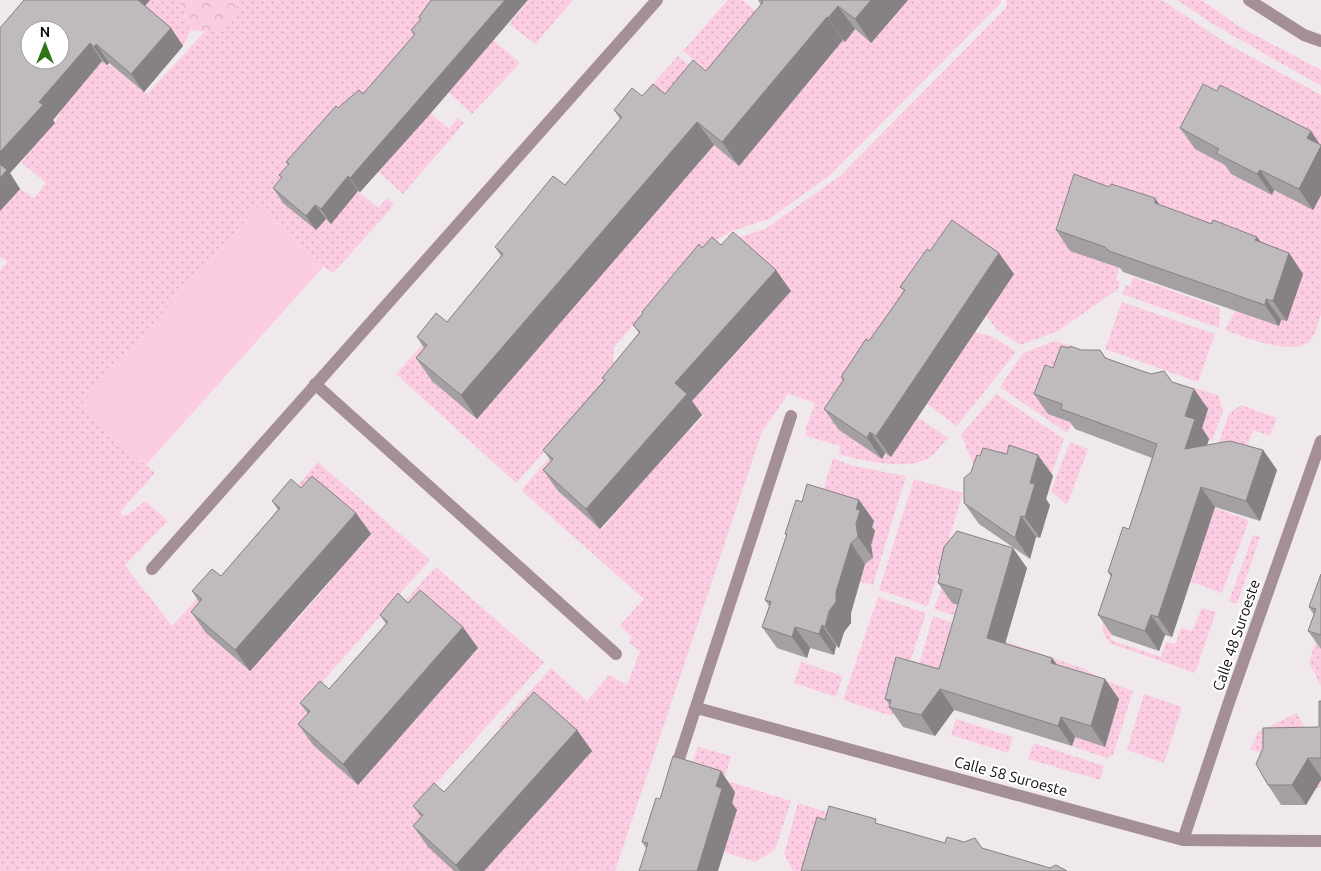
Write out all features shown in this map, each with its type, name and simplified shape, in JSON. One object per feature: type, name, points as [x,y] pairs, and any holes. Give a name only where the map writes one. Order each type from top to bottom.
[{"type":"street","points":[[152,569],[657,0]]},
{"type":"street","points":[[1249,0],[1304,35],[1321,41]]},
{"type":"street","points":[[315,384],[616,654]]},
{"type":"street","points":[[671,782],[697,708],[791,416]]},
{"type":"street","name":"Calle 48 Suroeste","points":[[1184,840],[1229,702],[1321,441]]},
{"type":"street","name":"Calle 58 Suroeste","points":[[697,708],[1184,840],[1321,841]]},
{"type":"green space","points":[[143,0],[179,0],[191,30],[183,46],[152,19]]},
{"type":"green space","points":[[179,0],[238,0],[240,3],[226,25],[217,31],[210,32],[191,30]]},
{"type":"green space","points":[[234,0],[461,0],[325,219],[331,223],[358,191],[378,208],[387,198],[394,205],[335,271],[331,272],[257,207],[80,407],[155,473],[121,511],[121,515],[128,515],[145,501],[168,521],[125,565],[172,626],[215,579],[250,671],[284,624],[290,628],[331,581],[326,576],[353,545],[359,549],[371,534],[284,520],[275,512],[318,462],[430,560],[324,680],[320,690],[358,784],[461,660],[465,663],[478,649],[435,611],[390,617],[436,567],[544,662],[431,789],[454,871],[0,871],[0,271],[8,261],[0,257],[0,211],[20,189],[34,198],[46,183],[22,163],[28,153],[55,123],[63,107],[102,61],[112,66],[152,98],[148,93]]},
{"type":"green space","points":[[529,0],[573,0],[535,44],[509,24]]},
{"type":"green space","points":[[728,0],[742,0],[784,35],[735,93],[683,51]]},
{"type":"green space","points":[[900,0],[1001,0],[1001,3],[829,176],[769,219],[735,230],[706,245],[697,253],[614,347],[612,376],[516,483],[396,374],[440,325],[517,373],[605,270],[629,234],[634,238],[674,190],[698,155],[703,158],[714,145],[739,166],[750,152],[745,148],[772,123],[796,96],[839,37],[845,41],[855,29],[871,43]]},
{"type":"green space","points":[[1007,0],[1162,0],[1226,43],[1321,95],[1321,314],[1313,337],[1303,345],[1282,347],[1225,330],[1236,309],[1287,321],[1303,273],[1075,252],[1119,267],[1116,280],[1120,282],[1118,289],[1058,331],[1020,345],[996,329],[986,315],[1011,278],[885,453],[891,457],[917,417],[948,438],[929,458],[909,464],[884,464],[839,454],[840,446],[806,436],[806,428],[815,403],[788,394],[762,432],[615,871],[482,871],[552,795],[499,726],[551,668],[587,701],[609,675],[627,685],[640,651],[629,643],[632,637],[621,627],[621,624],[644,599],[523,492],[523,488],[557,449],[558,491],[601,530],[613,516],[610,512],[687,426],[691,430],[703,416],[690,404],[752,335],[748,331],[778,305],[790,291],[737,238],[765,229],[840,176],[1006,8]]},
{"type":"green space","points":[[1177,0],[1201,0],[1240,27],[1321,70],[1321,86],[1216,26]]},
{"type":"green space","points":[[493,40],[520,63],[472,114],[448,91]]},
{"type":"green space","points":[[678,56],[710,83],[619,122]]},
{"type":"green space","points":[[429,112],[449,129],[458,118],[464,123],[403,194],[378,171]]},
{"type":"green space","points":[[257,207],[324,266],[146,465],[79,407]]},
{"type":"green space","points":[[1133,277],[1220,308],[1219,328],[1122,294],[1126,285],[1131,286]]},
{"type":"green space","points":[[1122,302],[1215,334],[1198,382],[1105,349]]},
{"type":"green space","points":[[975,332],[992,336],[1016,352],[957,426],[927,404]]},
{"type":"green space","points":[[1055,341],[1107,357],[1102,370],[1067,433],[1000,387],[1023,353]]},
{"type":"green space","points":[[1192,387],[1218,395],[1223,411],[1212,441],[1199,436],[1187,402]]},
{"type":"green space","points":[[996,394],[1064,439],[1051,475],[986,494],[961,435]]},
{"type":"green space","points":[[1241,405],[1277,418],[1270,436],[1253,430],[1245,454],[1213,458],[1229,414]]},
{"type":"green space","points":[[1070,442],[1088,449],[1067,505],[1051,491]]},
{"type":"green space","points":[[833,458],[853,466],[906,476],[873,585],[860,582],[865,564],[872,554],[870,546],[822,495]]},
{"type":"green space","points":[[914,479],[963,493],[928,606],[879,590]]},
{"type":"green space","points":[[1169,492],[1249,520],[1222,593],[1191,582],[1204,541]]},
{"type":"green space","points":[[1253,535],[1260,537],[1237,604],[1229,601]]},
{"type":"green space","points":[[947,573],[976,611],[973,622],[934,609]]},
{"type":"green space","points":[[1113,593],[1111,640],[1161,657],[1166,642],[1175,644],[1181,628],[1192,631],[1202,608],[1216,612],[1195,673],[1109,642],[1103,630],[1103,623]]},
{"type":"green space","points":[[878,597],[926,613],[892,716],[843,700]]},
{"type":"green space","points":[[933,616],[1087,670],[1097,677],[1133,691],[1113,755],[1106,758],[1072,746],[1075,737],[1105,746],[1119,699],[954,689],[915,679]]},
{"type":"green space","points":[[1319,630],[1321,631],[1321,686],[1309,662]]},
{"type":"green space","points":[[801,662],[843,676],[836,697],[794,683]]},
{"type":"green space","points":[[1144,694],[1182,707],[1164,763],[1127,750]]},
{"type":"green space","points":[[1297,713],[1321,759],[1321,787],[1316,788],[1277,756],[1250,750],[1258,732]]},
{"type":"green space","points":[[956,719],[1013,737],[1008,753],[951,735]]},
{"type":"green space","points":[[1034,743],[1104,766],[1100,780],[1028,759]]},
{"type":"green space","points":[[698,747],[731,756],[724,780],[791,801],[775,850],[755,862],[724,852],[737,810],[731,807],[735,792],[688,773]]},
{"type":"green space","points":[[798,803],[915,840],[809,871],[793,871],[784,854]]},
{"type":"building","points":[[24,0],[138,0],[171,28],[131,74],[96,44],[94,47],[90,43],[70,66],[70,20],[20,20],[20,70],[67,70],[39,102],[43,105],[0,152],[0,28]]},
{"type":"building","points":[[431,0],[505,0],[350,178],[348,176],[321,209],[315,205],[306,216],[273,188],[282,177],[279,175],[289,164],[286,162],[336,106],[338,108],[359,90],[363,94],[415,34],[411,30],[421,19],[419,17]]},
{"type":"building","points":[[761,0],[871,0],[855,19],[838,6],[722,142],[697,122],[461,395],[416,358],[427,345],[417,337],[436,313],[447,322],[503,254],[495,247],[553,176],[565,185],[622,117],[614,110],[632,88],[642,96],[653,84],[665,94],[693,60],[706,71],[763,2]]},
{"type":"building","points":[[1203,84],[1217,91],[1220,85],[1311,131],[1307,138],[1321,146],[1299,189],[1260,170],[1257,174],[1216,153],[1219,149],[1180,128]]},
{"type":"building","points":[[0,164],[7,170],[0,178]]},
{"type":"building","points":[[1074,174],[1109,187],[1111,184],[1155,198],[1155,203],[1212,224],[1213,220],[1257,237],[1255,240],[1289,253],[1273,301],[1266,299],[1265,305],[1109,251],[1105,247],[1056,230]]},
{"type":"building","points":[[952,220],[999,253],[876,436],[870,432],[867,438],[824,409],[844,379],[841,377],[866,339],[869,341],[905,290],[900,287],[927,249],[930,251]]},
{"type":"building","points":[[733,232],[776,270],[675,383],[687,394],[586,509],[543,470],[553,459],[543,450],[605,380],[602,378],[640,332],[633,325],[699,244],[702,248],[712,237],[721,245]]},
{"type":"building","points":[[1061,346],[1069,348],[1070,346],[1081,350],[1100,350],[1105,358],[1151,374],[1164,371],[1172,382],[1194,389],[1185,416],[1195,419],[1185,449],[1230,441],[1263,450],[1246,501],[1201,487],[1158,617],[1151,615],[1145,631],[1098,615],[1112,574],[1108,572],[1123,527],[1129,529],[1157,444],[1061,409],[1062,404],[1034,394],[1045,365],[1053,368]]},
{"type":"building","points":[[1009,445],[1038,455],[1030,483],[1035,484],[1025,517],[1021,516],[1015,538],[964,503],[964,478],[971,472],[977,455],[980,456],[983,448],[1007,454]]},
{"type":"building","points":[[312,476],[356,513],[235,650],[191,612],[202,599],[192,591],[212,569],[221,576],[280,508],[272,501],[291,479],[301,488]]},
{"type":"building","points":[[807,484],[859,500],[856,509],[860,510],[856,524],[858,537],[851,543],[836,592],[836,602],[829,611],[825,627],[822,625],[819,634],[795,627],[792,637],[762,627],[771,602],[765,600],[787,534],[785,534],[796,500],[802,502]]},
{"type":"building","points":[[957,531],[1013,548],[987,638],[1052,658],[1051,663],[1105,679],[1091,726],[1061,717],[1058,726],[940,689],[921,715],[889,707],[891,700],[885,699],[896,657],[939,669],[962,590],[938,583],[940,574],[938,574],[944,547]]},
{"type":"building","points":[[1321,574],[1321,635],[1308,631],[1316,609],[1309,607]]},
{"type":"building","points":[[420,590],[463,627],[343,764],[298,724],[310,711],[300,703],[320,681],[329,689],[388,622],[380,615],[398,593],[408,603]]},
{"type":"building","points":[[534,692],[577,730],[456,865],[413,826],[423,815],[413,806],[434,783],[444,792]]},
{"type":"building","points":[[1319,701],[1321,701],[1321,758],[1308,758],[1292,785],[1268,785],[1256,764],[1263,748],[1263,728],[1319,727]]},
{"type":"building","points":[[673,756],[721,771],[716,786],[722,789],[697,871],[639,871],[648,843],[642,842],[656,798],[660,799]]},
{"type":"building","points":[[829,806],[876,819],[875,823],[945,843],[947,837],[964,842],[975,838],[982,848],[1050,868],[1056,865],[1067,871],[801,871],[817,817],[825,820]]}]
